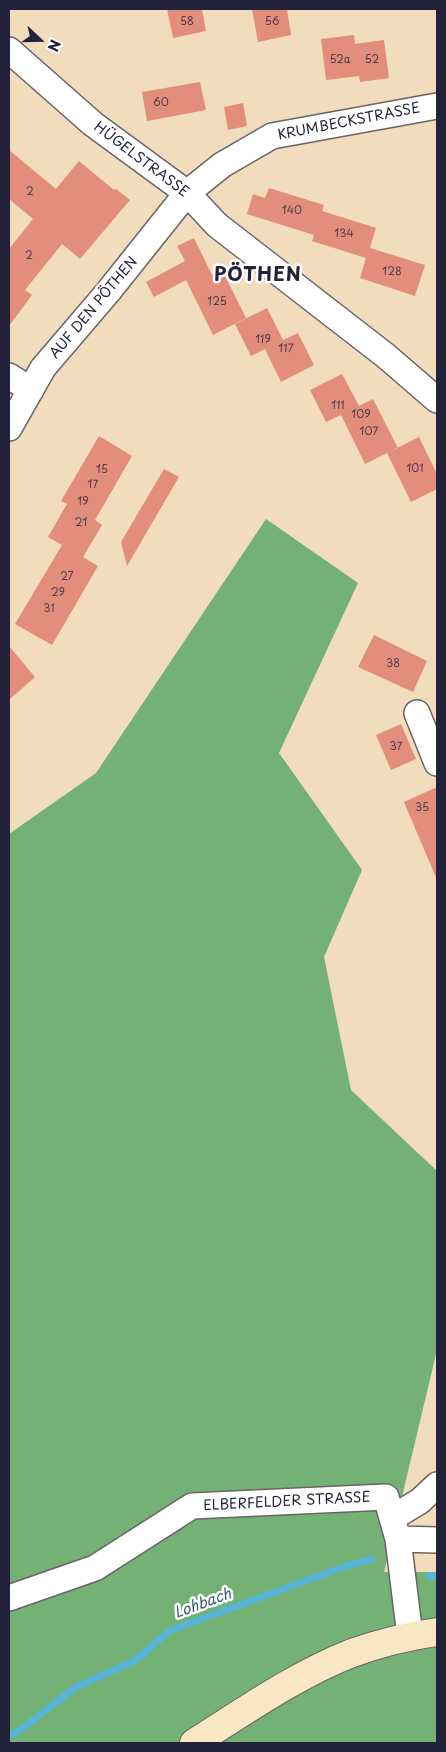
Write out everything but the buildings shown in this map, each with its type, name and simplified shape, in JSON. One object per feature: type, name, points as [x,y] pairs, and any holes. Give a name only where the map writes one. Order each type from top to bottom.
[{"type":"main road","points":[[194,1743],[296,1680],[352,1653],[410,1636],[437,1632]]},
{"type":"street","name":"HÜGELSTRASSE","points":[[9,50],[93,124],[187,193],[217,225],[386,356],[437,400]]},
{"type":"street","name":"KRUMBECKSTRASSE","points":[[187,193],[222,165],[272,136],[437,106]]},
{"type":"street","name":"AUF DEN PÖTHEN","points":[[9,428],[43,368],[108,292],[187,193]]},
{"type":"street","points":[[9,376],[30,390]]},
{"type":"street","points":[[417,713],[437,764]]},
{"type":"street","points":[[437,1485],[395,1529],[437,1540]]},
{"type":"street","name":"ELBERFELDER STRASSE","points":[[9,1598],[95,1568],[192,1506],[386,1497],[395,1529],[410,1636]]},
{"type":"green space","points":[[266,519],[358,583],[279,753],[362,870],[324,957],[351,1090],[437,1171],[437,1350],[384,1572],[437,1572],[437,1743],[9,1743],[9,834],[96,773]]},
{"type":"waterway","name":"Lohbach","points":[[9,1736],[20,1730],[76,1687],[136,1660],[169,1631],[346,1566],[372,1559]]},
{"type":"waterway","name":"Lohbach","points":[[429,1576],[437,1576]]},
{"type":"district","name":"PÖTHEN","points":[[258,276]]}]
